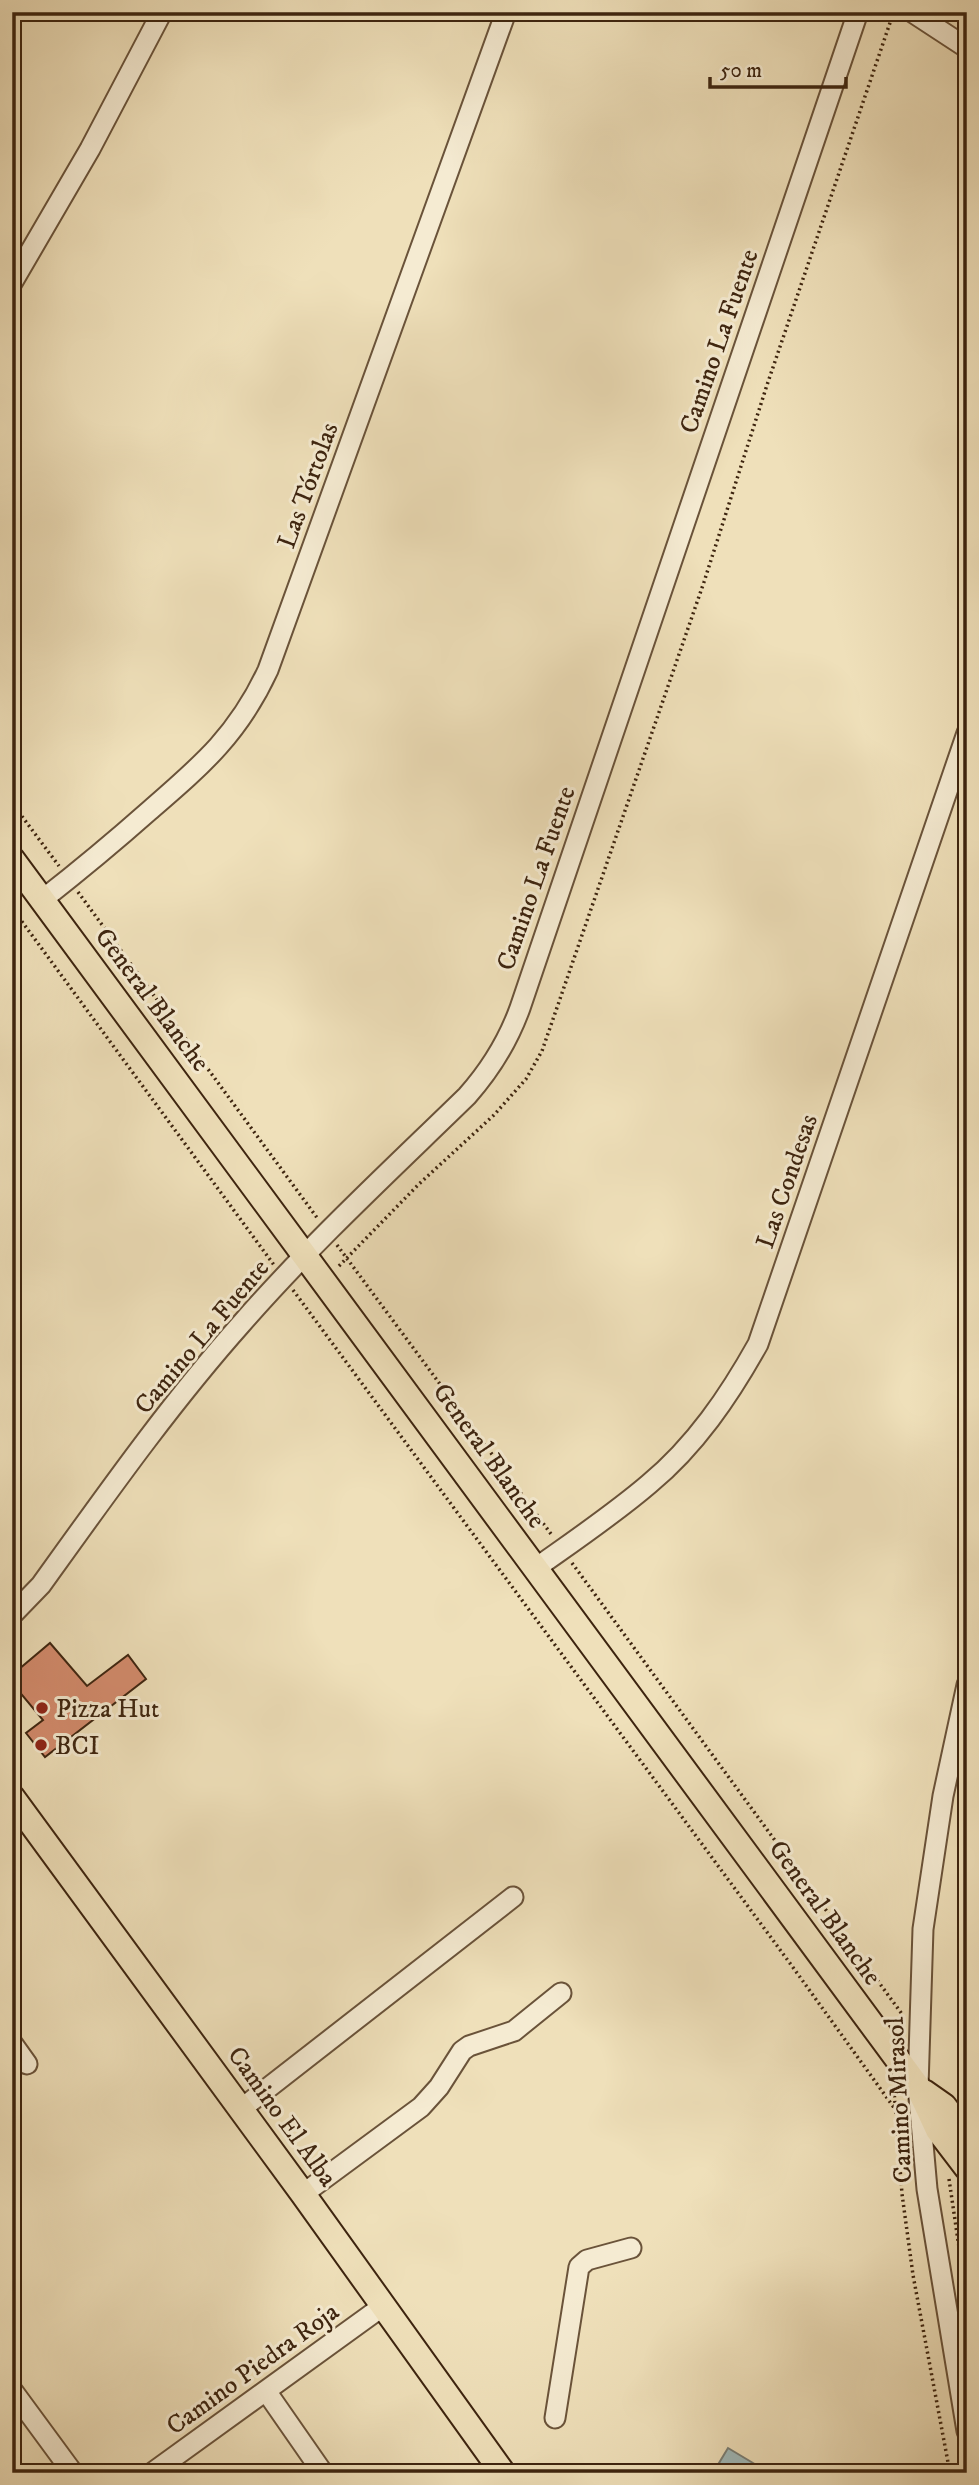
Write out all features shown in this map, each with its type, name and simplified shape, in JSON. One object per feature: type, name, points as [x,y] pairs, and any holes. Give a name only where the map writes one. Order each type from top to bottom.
[{"type":"main road","name":"General Blanche","points":[[12,859],[918,2088],[957,2167]]},
{"type":"main road","name":"Camino El Alba","points":[[12,1797],[303,2194],[503,2473]]},
{"type":"main road","name":"General Blanche","points":[[918,2088],[944,2106],[967,2137]]},
{"type":"street","points":[[12,283],[85,160],[162,12]]},
{"type":"street","name":"Las Tórtolas","points":[[42,900],[201,766],[237,726],[259,690],[506,12]]},
{"type":"street","name":"Camino La Fuente","points":[[12,1615],[41,1585],[201,1371],[305,1254],[481,1080],[513,1027],[858,12]]},
{"type":"street","points":[[912,12],[967,48]]},
{"type":"street","name":"Las Condesas","points":[[536,1568],[649,1484],[684,1450],[738,1380],[758,1344],[967,733]]},
{"type":"street","name":"Camino Mirasol","points":[[967,1685],[943,1796],[923,1929],[918,2088],[927,2189],[967,2431]]},
{"type":"street","points":[[241,2109],[513,1898]]},
{"type":"street","points":[[303,2194],[421,2107],[439,2087],[462,2051],[469,2046],[514,2032],[561,1993]]},
{"type":"street","points":[[12,2043],[27,2064]]},
{"type":"street","points":[[555,2418],[579,2267],[587,2260],[631,2248]]},
{"type":"street","name":"Camino Piedra Roja","points":[[152,2473],[383,2306]]},
{"type":"street","points":[[12,2390],[74,2473]]},
{"type":"street","points":[[266,2391],[323,2473]]},
{"type":"path","points":[[12,803],[562,1549],[889,1999],[919,2034]]},
{"type":"path","points":[[12,908],[895,2109],[902,2194],[913,2275],[950,2473]]},
{"type":"path","points":[[957,2167],[967,2302]]},
{"type":"water","points":[[728,2448],[758,2466],[758,2473],[735,2473],[719,2463]]},
{"type":"building","points":[[50,1643],[87,1686],[128,1655],[146,1679],[45,1757],[26,1733],[43,1720],[12,1683],[12,1675]]},
{"type":"place","name":"Pizza Hut","points":[[42,1708]]},
{"type":"place","name":"BCI","points":[[41,1745]]}]
